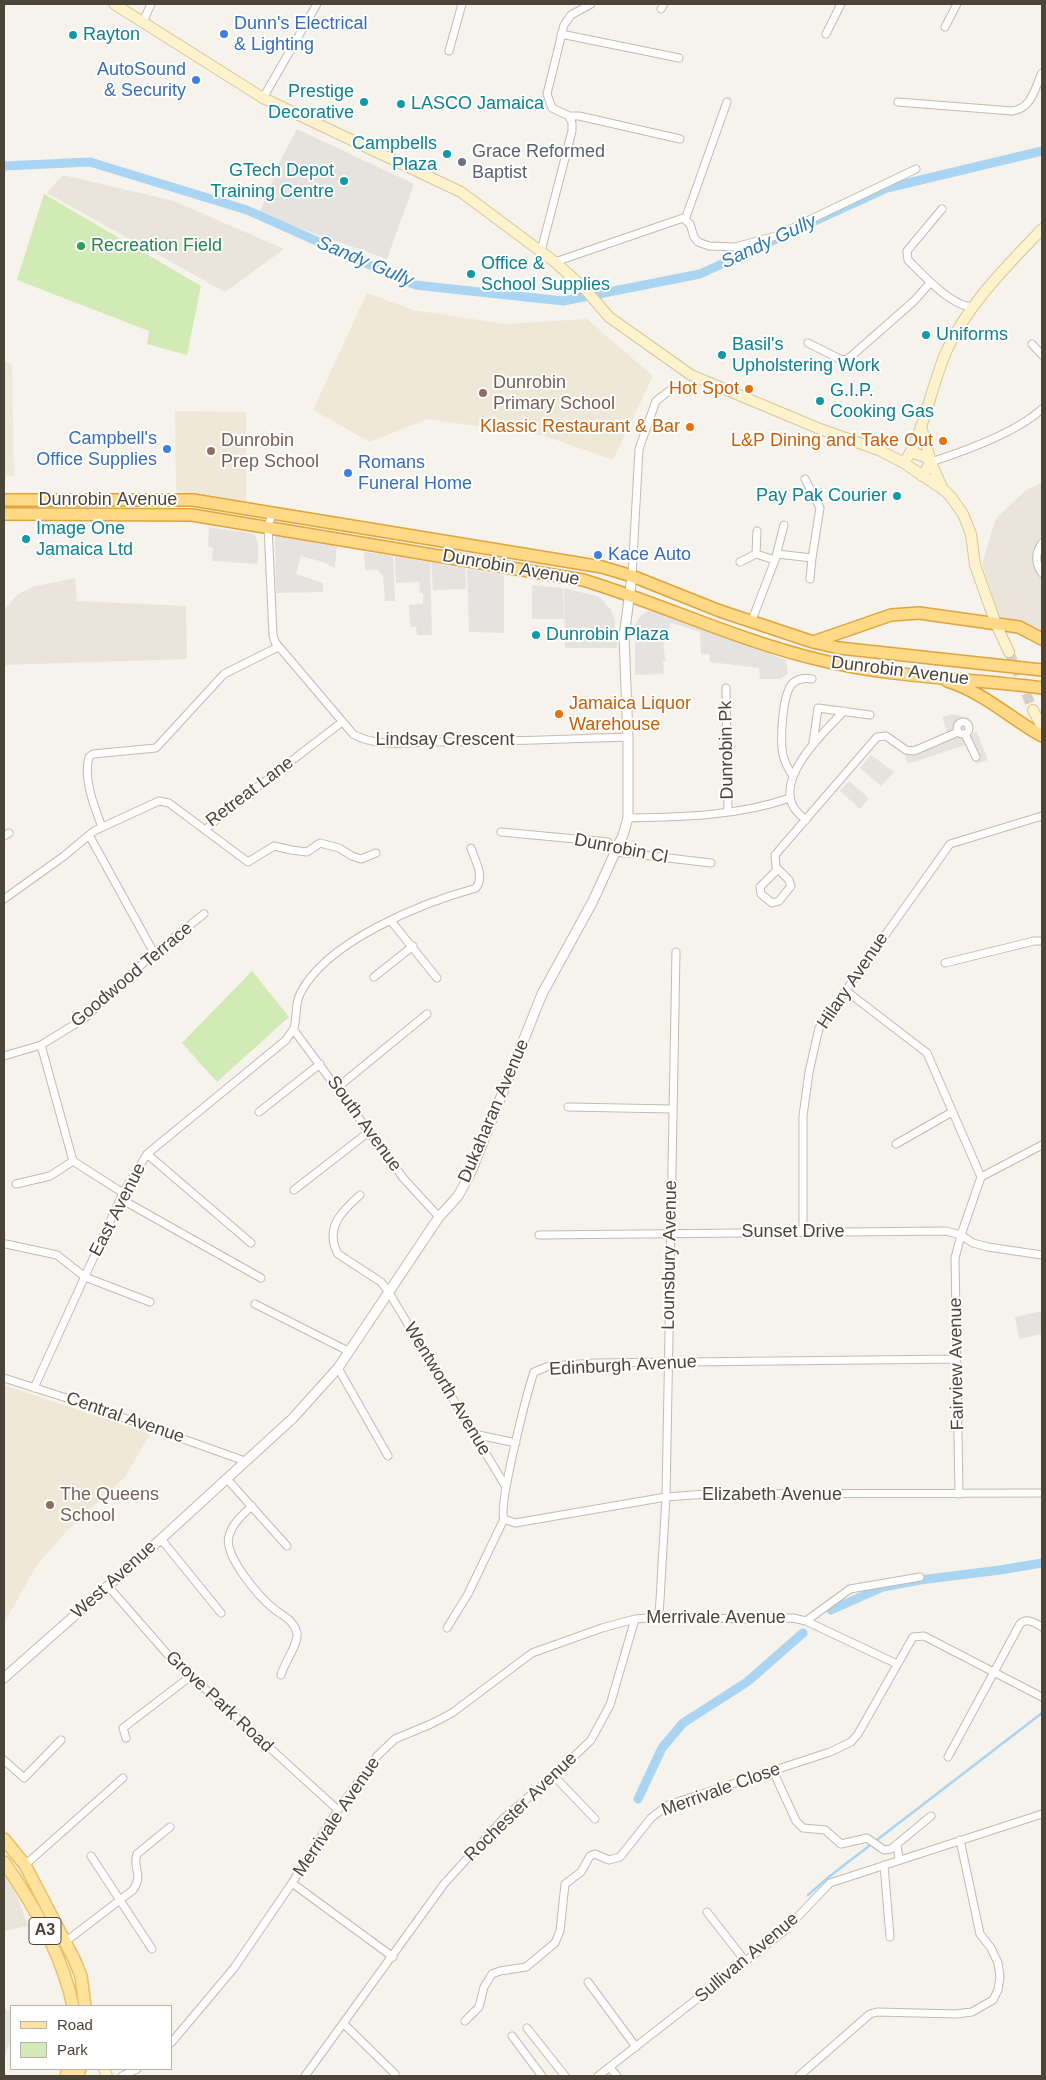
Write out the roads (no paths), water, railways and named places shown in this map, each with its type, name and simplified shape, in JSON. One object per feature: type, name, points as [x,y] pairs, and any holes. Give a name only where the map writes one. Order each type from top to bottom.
[{"type":"highway","name":"Dunrobin Avenue","points":[[4,500],[193,500],[272,512],[602,567],[632,576],[711,607],[813,642],[839,648],[1042,670]]},
{"type":"highway","name":"Dunrobin Avenue","points":[[4,514],[192,515],[268,526],[583,580],[629,594],[657,606],[771,646],[821,661],[876,670],[1042,688]]},
{"type":"highway","points":[[813,642],[891,615],[920,613],[1019,627],[1042,639]]},
{"type":"highway","points":[[926,675],[973,692],[1042,736]]},
{"type":"main road","points":[[114,4],[263,98],[461,192],[555,262],[585,289],[608,317],[691,376],[879,450],[904,463],[944,490],[963,514],[968,527],[974,565],[996,624],[1009,652]]},
{"type":"main road","points":[[904,463],[911,452],[947,350],[972,307],[1042,229]]},
{"type":"main road","points":[[921,425],[931,462],[944,490]]},
{"type":"main road","points":[[911,452],[925,457],[931,462]]},
{"type":"main road","points":[[922,476],[931,462]]},
{"type":"main road","points":[[1033,710],[1042,728]]},
{"type":"main road","name":"A3","points":[[4,1840],[25,1865],[65,1942],[81,1976],[85,2005]]},
{"type":"main road","name":"A3","points":[[4,1862],[41,1922],[63,1970],[73,2005]]},
{"type":"main road","points":[[81,1976],[90,2005]]},
{"type":"street","points":[[143,22],[151,4]]},
{"type":"street","points":[[263,98],[317,4]]},
{"type":"street","points":[[449,50],[462,4]]},
{"type":"street","points":[[591,4],[571,15],[564,25],[547,94],[552,108],[568,116],[579,116],[680,139]]},
{"type":"street","points":[[826,34],[841,4]]},
{"type":"street","points":[[945,28],[957,4]]},
{"type":"street","points":[[561,34],[679,58]]},
{"type":"street","points":[[898,102],[1012,112],[1022,110],[1028,104],[1042,73]]},
{"type":"street","points":[[555,262],[684,219],[692,203],[726,102]]},
{"type":"street","points":[[541,251],[572,131],[572,123],[568,116]]},
{"type":"street","points":[[684,219],[690,224],[694,237],[698,242],[709,246],[735,247],[776,236],[803,221],[916,169]]},
{"type":"street","points":[[942,209],[906,256],[930,283],[963,306],[972,307]]},
{"type":"street","points":[[808,343],[842,360],[848,359],[914,301],[930,283]]},
{"type":"street","points":[[1032,344],[1042,356]]},
{"type":"street","points":[[628,737],[624,638],[632,576],[639,449],[656,401],[669,391]]},
{"type":"street","points":[[931,462],[1016,428],[1042,409]]},
{"type":"street","points":[[805,479],[820,508],[810,579]]},
{"type":"street","name":"Lindsay Crescent","points":[[272,512],[268,526],[273,635],[278,647],[353,734],[370,741],[480,742],[628,737]]},
{"type":"street","points":[[752,620],[776,557],[784,524]]},
{"type":"street","points":[[756,554],[757,531]]},
{"type":"street","points":[[1042,543],[1038,549],[1036,561],[1042,573]]},
{"type":"street","points":[[740,562],[756,554],[776,557],[812,558]]},
{"type":"street","points":[[102,827],[93,804],[89,782],[89,757],[93,754],[156,748],[224,674],[278,647]]},
{"type":"street","points":[[792,776],[786,766],[783,754],[782,732],[785,698],[792,684],[804,678],[812,679]]},
{"type":"street","name":"Dunrobin Pk","points":[[726,688],[728,812]]},
{"type":"street","points":[[813,743],[818,708],[870,715]]},
{"type":"street","points":[[806,820],[796,812],[790,798],[792,776],[813,743],[844,711]]},
{"type":"street","name":"Retreat Lane","points":[[4,899],[64,856],[89,835],[102,827],[159,801],[169,803],[205,830],[224,812],[342,722]]},
{"type":"street","points":[[778,869],[760,887],[761,894],[772,903],[779,901],[791,886],[789,880],[774,864],[775,855],[880,735],[886,736],[910,751],[962,733],[976,757]]},
{"type":"street","name":"Dukaharan Avenue","points":[[245,1461],[293,1418],[338,1368],[439,1217],[458,1196],[471,1172],[542,994],[593,901],[617,852],[628,818],[628,737]]},
{"type":"street","points":[[628,818],[670,818],[728,812],[772,804],[790,798]]},
{"type":"street","name":"Hilary Avenue","points":[[803,1232],[803,1116],[809,1072],[819,1028],[950,844],[1042,816]]},
{"type":"street","points":[[205,830],[248,862],[274,846],[307,852],[320,843],[339,848],[361,859],[376,853]]},
{"type":"street","name":"Dunrobin Cl","points":[[501,832],[608,842],[617,852],[710,863]]},
{"type":"street","points":[[89,835],[154,953]]},
{"type":"street","points":[[293,1029],[299,995],[319,967],[349,943],[422,905],[476,888],[480,882],[480,877],[470,848]]},
{"type":"street","name":"Goodwood Terrace","points":[[4,1056],[41,1045],[85,1018],[154,953],[204,914]]},
{"type":"street","points":[[391,921],[437,978]]},
{"type":"street","points":[[944,963],[1034,941],[1042,941]]},
{"type":"street","points":[[374,977],[413,946]]},
{"type":"street","name":"Lounsbury Avenue","points":[[659,1617],[666,1497],[676,952]]},
{"type":"street","points":[[845,990],[927,1053],[981,1177],[1042,1144]]},
{"type":"street","points":[[338,1087],[427,1014]]},
{"type":"street","name":"South Avenue","points":[[293,1029],[338,1087],[404,1179],[439,1217]]},
{"type":"street","name":"East Avenue","points":[[34,1388],[123,1193],[147,1154],[286,1040],[293,1029]]},
{"type":"street","points":[[41,1045],[72,1161],[123,1193],[128,1204],[261,1278]]},
{"type":"street","points":[[259,1112],[320,1064]]},
{"type":"street","points":[[568,1108],[673,1109]]},
{"type":"street","points":[[896,1144],[952,1112]]},
{"type":"street","points":[[294,1190],[370,1131]]},
{"type":"street","points":[[147,1154],[251,1244]]},
{"type":"street","points":[[16,1184],[50,1176],[72,1161]]},
{"type":"street","name":"Fairview Avenue","points":[[959,1494],[955,1258],[981,1177]]},
{"type":"street","name":"Wentworth Avenue","points":[[360,1195],[342,1211],[337,1220],[334,1230],[335,1248],[338,1254],[380,1282],[388,1291],[506,1487]]},
{"type":"street","name":"Sunset Drive","points":[[539,1235],[946,1232],[961,1235],[973,1243],[988,1247],[1042,1255]]},
{"type":"street","points":[[6,1244],[57,1255],[85,1277],[150,1302]]},
{"type":"street","points":[[254,1304],[348,1351]]},
{"type":"street","name":"Edinburgh Avenue","points":[[447,1628],[468,1594],[504,1519],[502,1513],[506,1487],[534,1372],[549,1366],[668,1362],[957,1359]]},
{"type":"street","points":[[338,1368],[388,1456]]},
{"type":"street","name":"Central Avenue","points":[[4,1378],[82,1402],[245,1461]]},
{"type":"street","points":[[474,1434],[516,1443]]},
{"type":"street","name":"West Avenue","points":[[4,1678],[161,1539],[245,1461]]},
{"type":"street","points":[[227,1478],[288,1546]]},
{"type":"street","name":"Elizabeth Avenue","points":[[504,1519],[515,1523],[666,1497],[707,1494],[1042,1493]]},
{"type":"street","points":[[252,1506],[237,1521],[229,1534],[229,1549],[248,1580],[273,1608],[287,1618],[295,1627],[298,1640],[284,1663],[281,1675]]},
{"type":"street","points":[[161,1539],[221,1614]]},
{"type":"street","points":[[806,1621],[850,1589],[920,1577]]},
{"type":"street","name":"Grove Park Road","points":[[108,1586],[168,1655],[338,1810]]},
{"type":"street","name":"Merrivale Avenue","points":[[172,2042],[234,1968],[292,1883],[338,1810],[376,1757],[395,1739],[452,1713],[532,1653],[602,1628],[635,1619],[659,1617],[793,1618],[806,1621],[897,1664]]},
{"type":"street","name":"Rochester Avenue","points":[[305,2076],[444,1884],[503,1819],[554,1776],[591,1740],[610,1705],[635,1619]]},
{"type":"street","points":[[948,1757],[1021,1622],[1029,1620],[1042,1627]]},
{"type":"street","name":"Merrivale Close","points":[[465,2021],[479,2007],[484,1987],[492,1974],[526,1967],[555,1943],[560,1931],[565,1884],[581,1872],[590,1856],[596,1854],[610,1860],[616,1860],[660,1810],[830,1752],[851,1742],[867,1722],[910,1640],[918,1635],[928,1638],[994,1672]]},
{"type":"street","points":[[994,1672],[1042,1698]]},
{"type":"street","points":[[126,1738],[123,1728],[191,1676]]},
{"type":"street","points":[[4,1760],[24,1778],[60,1740]]},
{"type":"street","points":[[773,1771],[796,1821],[803,1828],[825,1830],[832,1834],[841,1844],[863,1838],[884,1850],[891,1848],[931,1816]]},
{"type":"street","points":[[554,1776],[595,1819]]},
{"type":"street","points":[[25,1865],[123,1778]]},
{"type":"street","name":"Sullivan Avenue","points":[[598,2076],[783,1932],[830,1883],[1042,1814]]},
{"type":"street","points":[[65,1942],[133,1890],[138,1883],[139,1874],[135,1861],[137,1854],[170,1827]]},
{"type":"street","points":[[799,2076],[870,2014],[877,2012],[956,2014],[972,2012],[993,2000],[1000,1976],[998,1963],[991,1948],[980,1934],[960,1840]]},
{"type":"street","points":[[897,1844],[899,1860]]},
{"type":"street","points":[[91,1856],[121,1899],[152,1949]]},
{"type":"street","points":[[884,1865],[890,1937]]},
{"type":"street","points":[[292,1883],[392,1957]]},
{"type":"street","points":[[707,1912],[746,1962]]},
{"type":"street","points":[[588,1982],[636,2047]]},
{"type":"street","points":[[344,2024],[395,2074]]},
{"type":"street","points":[[527,2028],[565,2076]]},
{"type":"street","points":[[512,2036],[542,2076]]},
{"type":"street","points":[[610,2068],[617,2076]]},
{"type":"street","points":[[122,2076],[135,2070]]},
{"type":"waterway","name":"Sandy Gully","points":[[804,226],[887,188],[1042,151]]},
{"type":"waterway","name":"Sandy Gully","points":[[4,166],[90,162],[247,210],[415,285],[563,301],[700,274],[783,236]]},
{"type":"waterway","points":[[831,1610],[883,1587],[1042,1563]]},
{"type":"waterway","points":[[638,1799],[662,1748],[683,1723],[747,1682],[803,1633]]},
{"type":"waterway","points":[[808,1895],[1042,1713]]},
{"type":"tunnel","points":[[1009,652],[1033,710]]},
{"type":"place","name":"Dunn's Electrical & Lighting","points":[[224,34]]},
{"type":"place","name":"Rayton","points":[[73,35]]},
{"type":"place","name":"AutoSound & Security","points":[[196,80]]},
{"type":"place","name":"Prestige Decorative","points":[[364,102]]},
{"type":"place","name":"LASCO Jamaica","points":[[401,104]]},
{"type":"place","name":"Campbells Plaza","points":[[447,154]]},
{"type":"place","name":"Grace Reformed Baptist","points":[[462,162]]},
{"type":"place","name":"GTech Depot Training Centre","points":[[344,181]]},
{"type":"place","name":"Recreation Field","points":[[81,246]]},
{"type":"place","name":"Office & School Supplies","points":[[471,274]]},
{"type":"place","name":"Uniforms","points":[[926,335]]},
{"type":"place","name":"Basil's Upholstering Work","points":[[722,355]]},
{"type":"place","name":"Hot Spot","points":[[749,389]]},
{"type":"place","name":"Dunrobin Primary School","points":[[483,393]]},
{"type":"place","name":"G.I.P. Cooking Gas","points":[[820,401]]},
{"type":"place","name":"Klassic Restaurant & Bar","points":[[690,427]]},
{"type":"place","name":"L&P Dining and Take Out","points":[[943,441]]},
{"type":"place","name":"Campbell's Office Supplies","points":[[167,449]]},
{"type":"place","name":"Dunrobin Prep School","points":[[211,451]]},
{"type":"place","name":"Romans Funeral Home","points":[[348,473]]},
{"type":"place","name":"Pay Pak Courier","points":[[897,496]]},
{"type":"place","name":"Image One Jamaica Ltd","points":[[26,539]]},
{"type":"place","name":"Kace Auto","points":[[598,555]]},
{"type":"place","name":"Dunrobin Plaza","points":[[536,635]]},
{"type":"place","name":"Jamaica Liquor Warehouse","points":[[559,714]]},
{"type":"place","name":"The Queens School","points":[[50,1505]]}]
